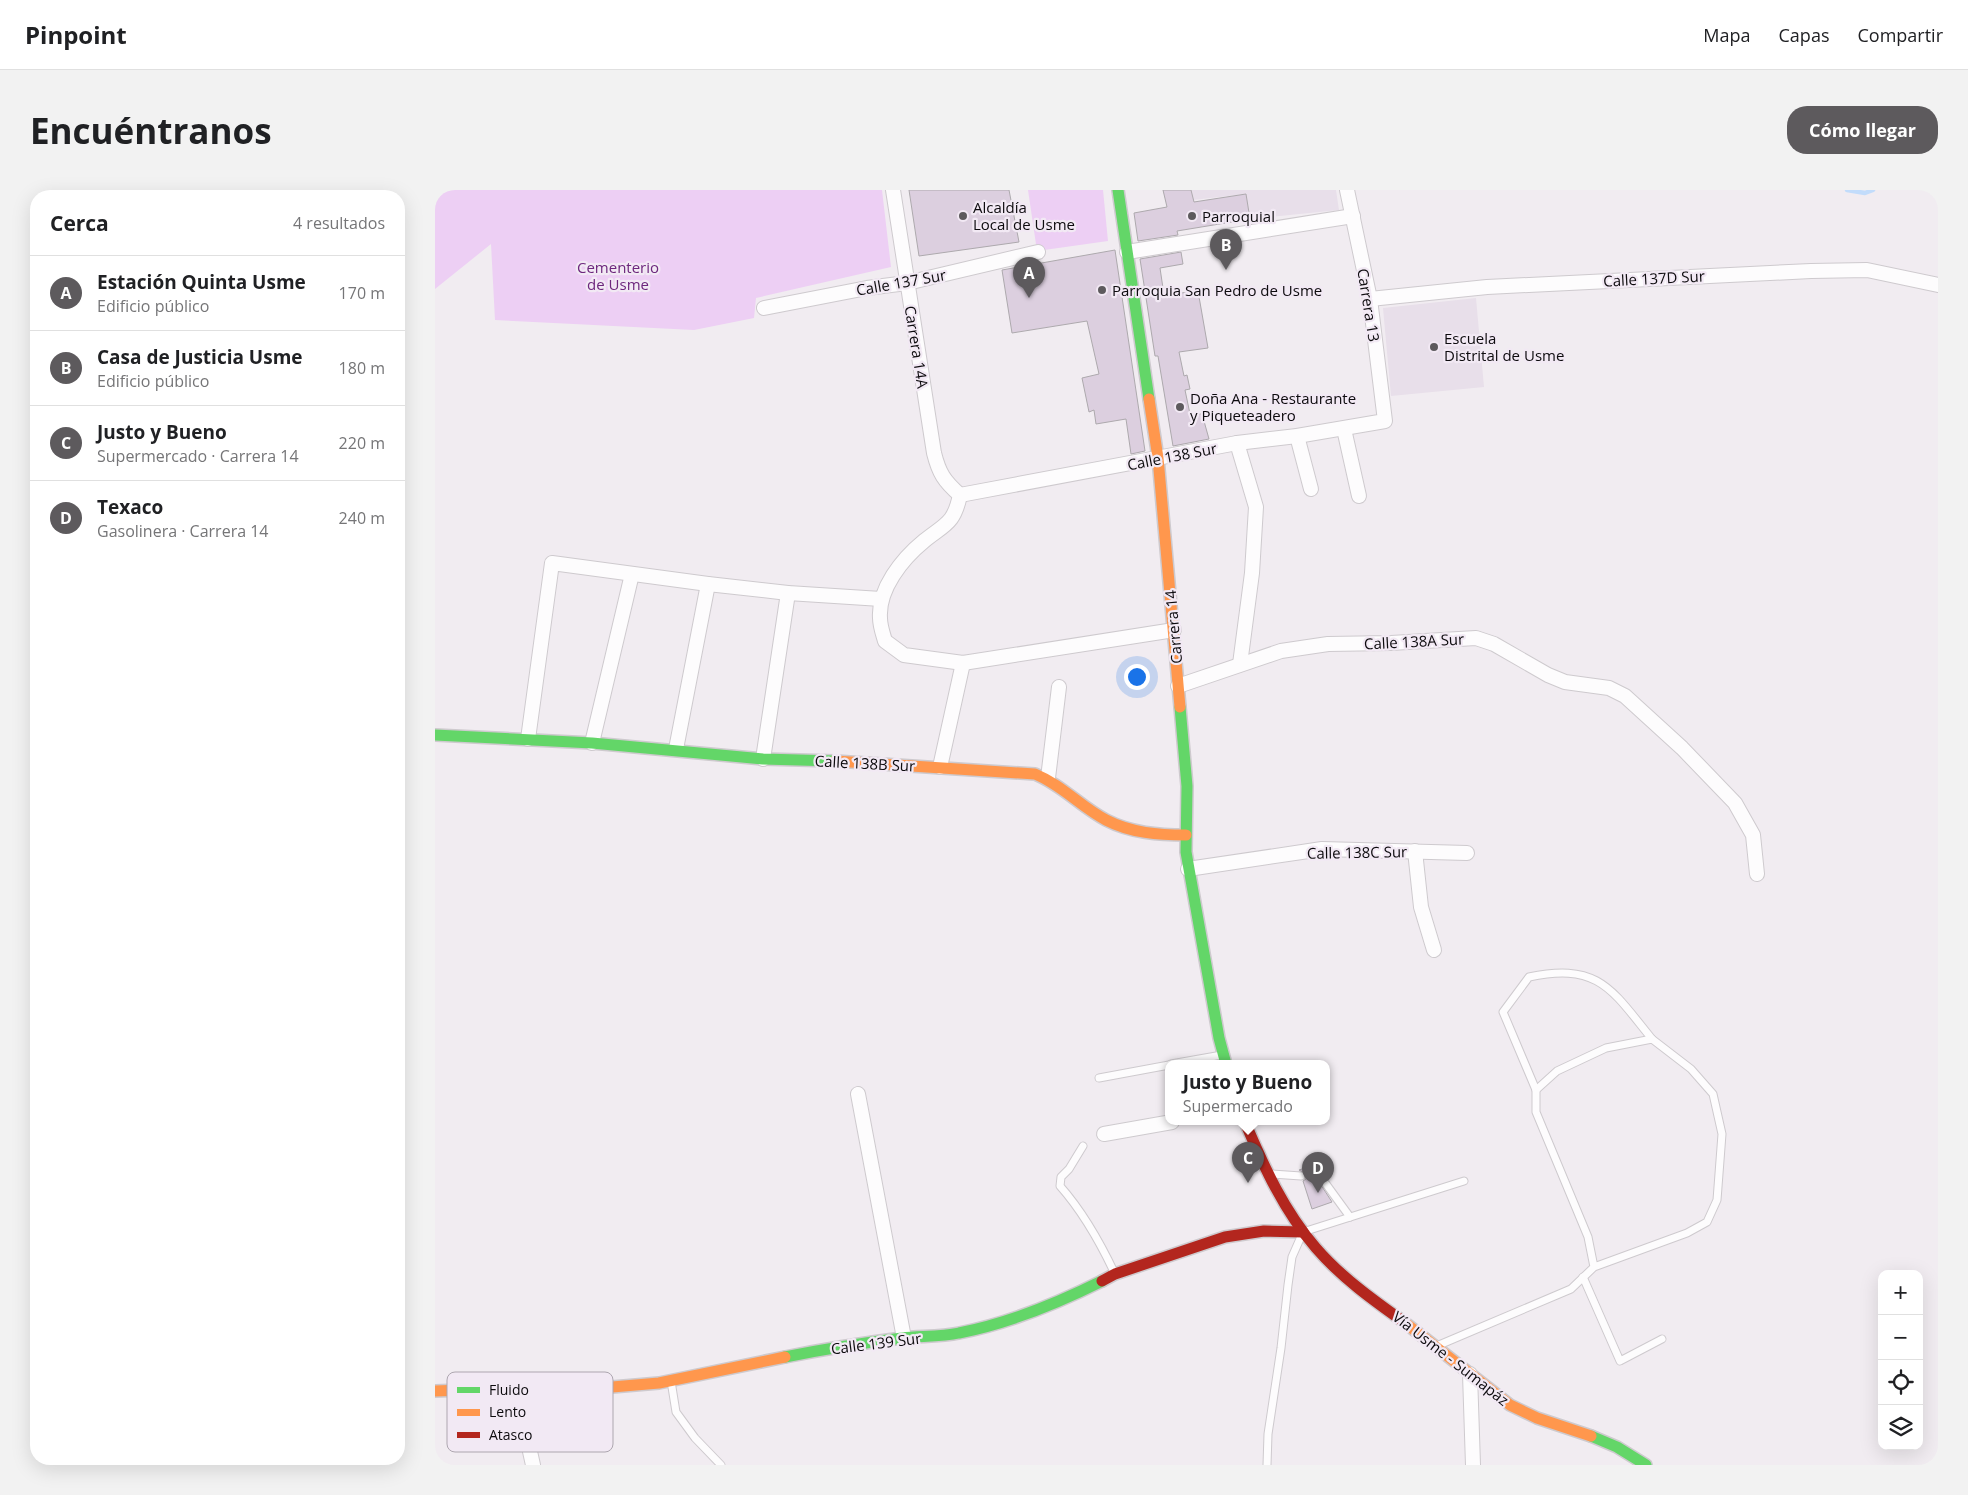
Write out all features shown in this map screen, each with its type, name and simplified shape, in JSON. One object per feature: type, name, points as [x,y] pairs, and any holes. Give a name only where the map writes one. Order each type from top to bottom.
[{"type":"street","name":"Carrera 14A","points":[[893,190],[934,453],[939,472],[959,495]]},
{"type":"street","name":"Carrera 14","points":[[1118,190],[1159,458],[1187,786],[1186,835],[1188,869],[1224,1059]]},
{"type":"street","name":"Carrera 13","points":[[1347,190],[1370,299],[1385,421]]},
{"type":"street","points":[[1127,252],[1353,216]]},
{"type":"street","name":"Calle 137 Sur","points":[[764,308],[867,288],[907,283],[1038,252]]},
{"type":"street","name":"Calle 137D Sur","points":[[1370,299],[1487,287],[1811,271],[1867,270],[1938,285]]},
{"type":"street","name":"Calle 138 Sur","points":[[959,495],[1237,443],[1297,436],[1385,421]]},
{"type":"street","points":[[1344,429],[1359,496]]},
{"type":"street","points":[[1297,436],[1311,489]]},
{"type":"street","points":[[1237,443],[1256,507],[1252,573],[1240,664]]},
{"type":"street","points":[[959,495],[956,512],[945,526],[923,542],[900,565],[881,598],[880,618],[885,641],[904,655],[963,663],[1174,630]]},
{"type":"street","points":[[528,739],[552,563],[788,593],[881,598]]},
{"type":"street","points":[[592,743],[632,574]]},
{"type":"street","points":[[676,749],[708,584]]},
{"type":"street","points":[[763,758],[788,593]]},
{"type":"street","name":"Calle 138A Sur","points":[[1178,686],[1281,651],[1328,644],[1391,643],[1477,638],[1494,644],[1548,676],[1565,682],[1609,688],[1625,696],[1683,748],[1735,803],[1753,834],[1757,874]]},
{"type":"street","points":[[939,767],[963,663]]},
{"type":"street","points":[[1049,778],[1059,687]]},
{"type":"street","name":"Calle 138B Sur","points":[[435,735],[592,743],[763,758],[1035,774],[1049,778],[1107,820],[1133,830],[1165,835],[1186,835]]},
{"type":"street","name":"Calle 138C Sur","points":[[1188,869],[1321,849],[1467,853]]},
{"type":"street","points":[[1415,851],[1421,907],[1434,950]]},
{"type":"street","points":[[858,1094],[904,1338]]},
{"type":"street","points":[[1104,1134],[1165,1123]]},
{"type":"street","points":[[1246,1125],[1260,1159],[1303,1232]]},
{"type":"street","name":"Calle 139 Sur","points":[[613,1386],[671,1381],[833,1347],[904,1338],[957,1334],[1005,1322],[1059,1302],[1115,1274],[1225,1237],[1264,1231],[1303,1232]]},
{"type":"street","name":"Vía Usme - Sumapáz","points":[[1303,1232],[1330,1263],[1363,1292],[1436,1346],[1496,1395],[1527,1414],[1612,1444],[1635,1456],[1646,1465]]},
{"type":"street","points":[[1471,1374],[1473,1465]]},
{"type":"street","points":[[530,1452],[533,1465]]},
{"type":"lane","points":[[1436,1346],[1571,1289],[1593,1267],[1687,1233],[1707,1222],[1717,1200],[1722,1134],[1713,1094],[1691,1069],[1652,1039],[1616,994],[1595,978],[1574,973],[1550,972],[1529,977],[1503,1012],[1536,1090],[1536,1112],[1588,1238],[1593,1267]]},
{"type":"lane","points":[[1536,1090],[1557,1071],[1606,1048],[1652,1039]]},
{"type":"lane","points":[[1099,1078],[1165,1065]]},
{"type":"lane","points":[[1083,1146],[1069,1169],[1061,1177],[1060,1186],[1075,1203],[1101,1243],[1115,1274]]},
{"type":"lane","points":[[1269,1174],[1301,1176]]},
{"type":"lane","points":[[1267,1465],[1268,1434],[1281,1348],[1287,1285],[1292,1257],[1303,1232],[1464,1181]]},
{"type":"lane","points":[[1326,1184],[1350,1217]]},
{"type":"lane","points":[[1583,1277],[1620,1361],[1662,1339]]},
{"type":"lane","points":[[671,1381],[676,1412],[695,1438],[721,1465]]},
{"type":"shaded area","points":[[1191,190],[1336,190],[1339,210],[1250,219],[1246,194],[1193,200]]},
{"type":"shaded area","name":"Escuela Distrital de Usme","points":[[1476,298],[1484,387],[1391,396],[1383,308]]},
{"type":"green space","name":"Cementerio de Usme","points":[[435,190],[882,190],[891,267],[756,298],[754,318],[694,330],[495,320],[491,244],[435,289]]},
{"type":"green space","points":[[1028,190],[1103,190],[1108,241],[1037,251]]},
{"type":"building","name":"Alcaldía Local de Usme","points":[[909,190],[1009,190],[1019,242],[919,256]]},
{"type":"building","name":"Parroquial","points":[[1163,190],[1191,190],[1194,202],[1246,194],[1250,219],[1177,231],[1178,235],[1138,241],[1134,213],[1167,207]]},
{"type":"building","points":[[1115,250],[1145,451],[1131,454],[1126,419],[1096,424],[1094,410],[1089,412],[1082,378],[1099,374],[1087,321],[1012,333],[1002,270]]},
{"type":"building","points":[[1181,252],[1183,264],[1160,268],[1164,295],[1198,291],[1208,348],[1179,352],[1184,376],[1187,375],[1190,389],[1185,390],[1190,414],[1202,414],[1209,439],[1173,446],[1158,356],[1155,356],[1140,259]]},
{"type":"building","points":[[1320,1163],[1325,1179],[1321,1181],[1321,1185],[1332,1202],[1312,1209],[1303,1181],[1306,1179],[1306,1174],[1299,1170]]},
{"type":"waterway","points":[[1847,190],[1865,193],[1873,190]]},
{"type":"traffic: fast","points":[[1118,190],[1149,399]]},
{"type":"traffic: fast","points":[[1180,707],[1187,786],[1186,852],[1219,1038],[1225,1060]]},
{"type":"traffic: fast","points":[[435,735],[592,743],[763,759],[835,761]]},
{"type":"traffic: fast","points":[[785,1357],[873,1342],[945,1335],[978,1329],[1032,1312],[1102,1281]]},
{"type":"traffic: fast","points":[[1591,1436],[1617,1447],[1646,1465]]},
{"type":"traffic: slow","points":[[1149,399],[1158,458],[1180,707]]},
{"type":"traffic: slow","points":[[835,761],[1035,774],[1054,784],[1097,815],[1125,828],[1145,832],[1186,835]]},
{"type":"traffic: slow","points":[[1404,1322],[1510,1405],[1537,1418],[1591,1436]]},
{"type":"traffic: slow","points":[[613,1387],[659,1383],[785,1357]]},
{"type":"traffic: slow","points":[[435,1391],[447,1391]]},
{"type":"traffic: jam","points":[[1246,1125],[1284,1204],[1316,1248],[1369,1297],[1404,1322]]},
{"type":"traffic: jam","points":[[1102,1281],[1115,1274],[1225,1237],[1264,1231],[1303,1232]]},
{"type":"place","name":"Alcaldía Local de Usme","points":[[963,216]]},
{"type":"place","name":"Parroquial","points":[[1192,216]]},
{"type":"place","name":"Casa de Justicia Usme","points":[[1226,270]]},
{"type":"place","name":"Parroquia San Pedro de Usme","points":[[1102,290]]},
{"type":"place","name":"Estación Quinta Usme","points":[[1029,298]]},
{"type":"place","name":"Escuela Distrital de Usme","points":[[1434,347]]},
{"type":"place","name":"Doña Ana - Restaurante y Piqueteadero","points":[[1180,407]]},
{"type":"place","name":"Justo y Bueno","points":[[1248,1183]]},
{"type":"place","name":"Texaco","points":[[1318,1193]]}]
